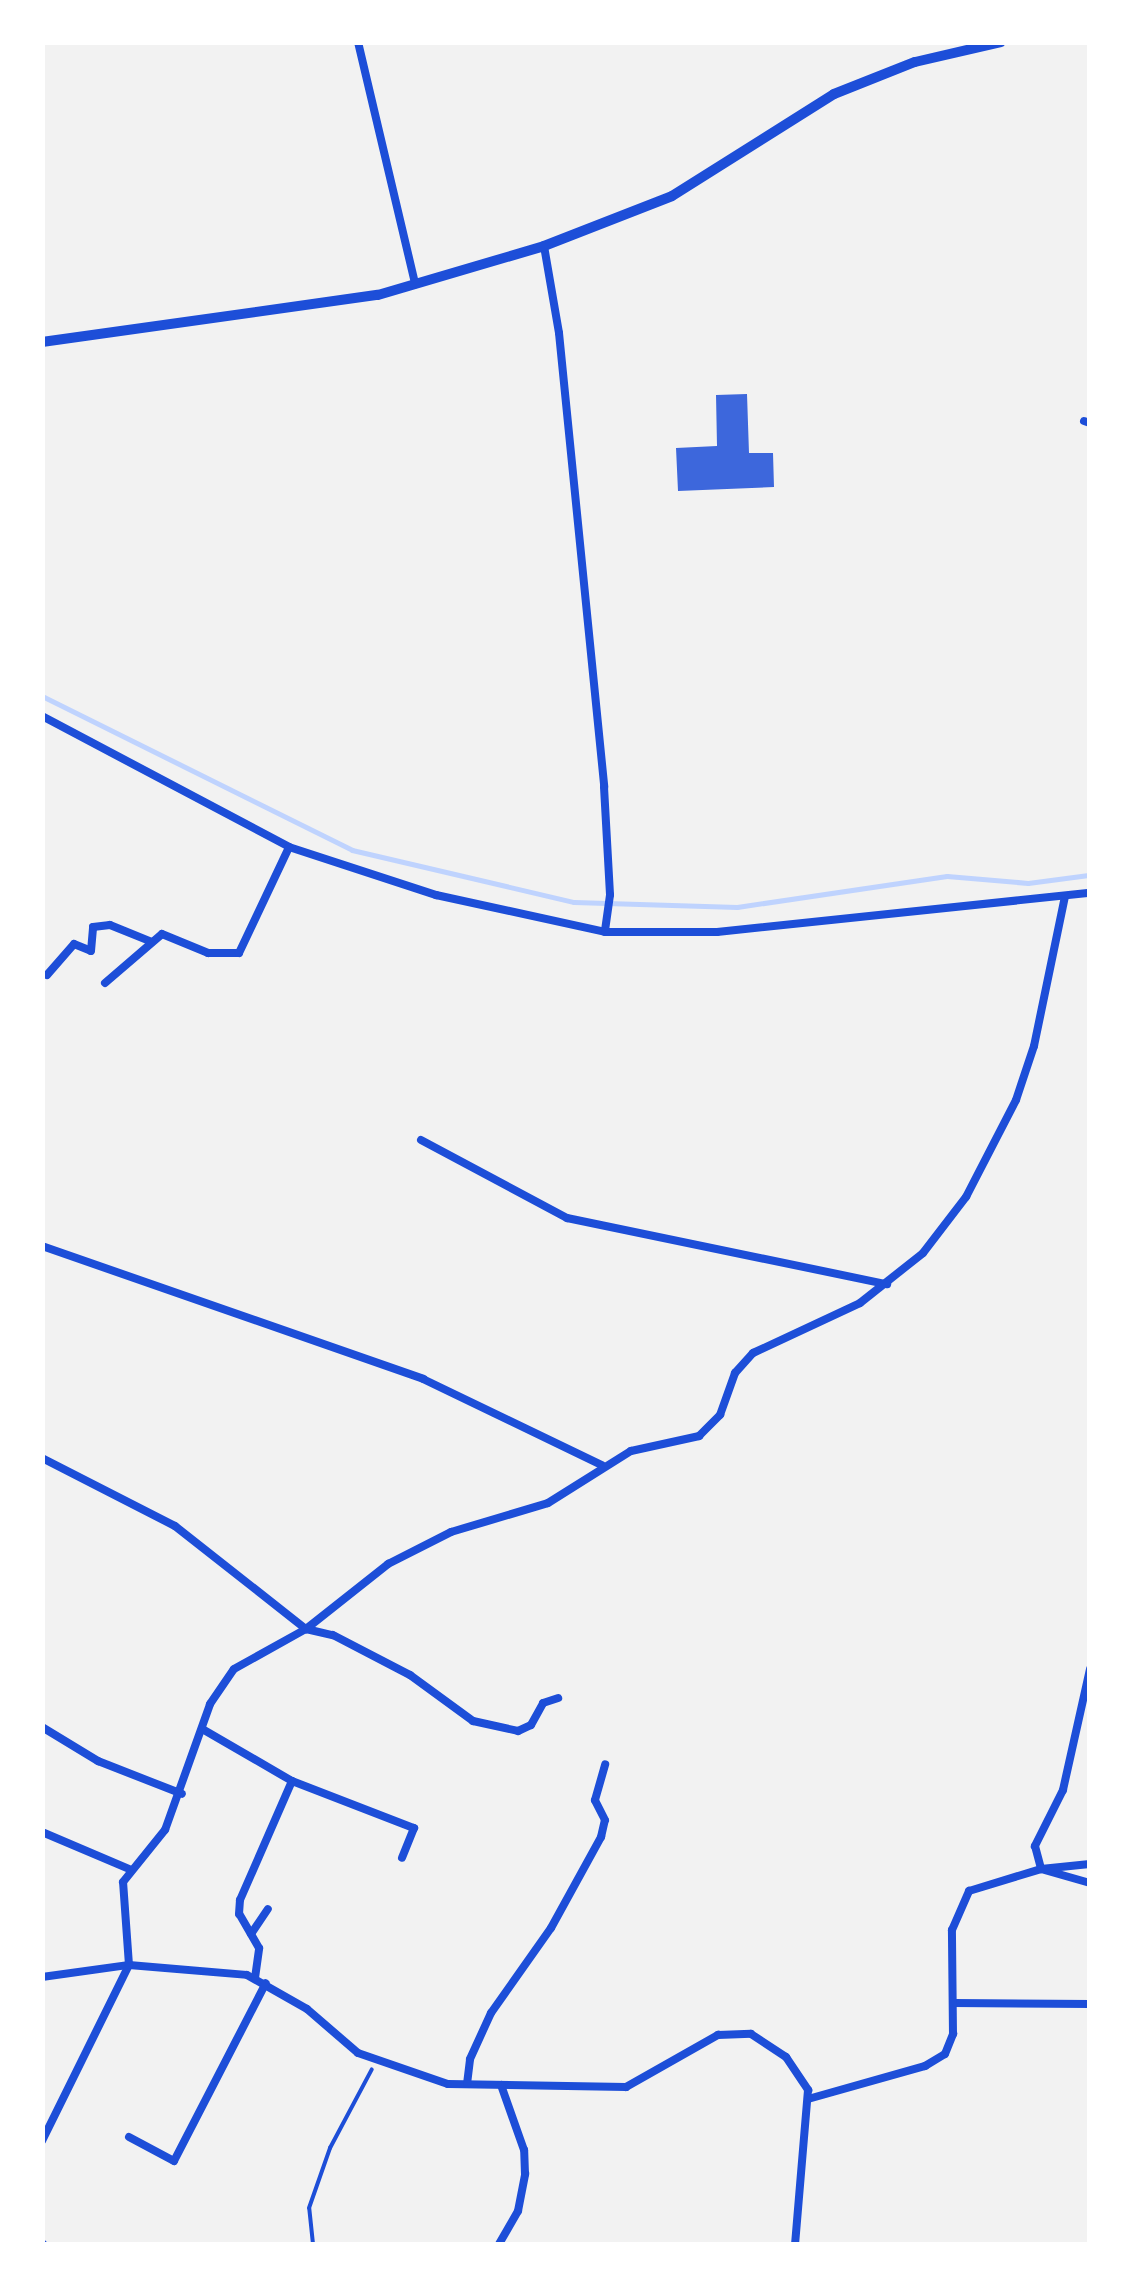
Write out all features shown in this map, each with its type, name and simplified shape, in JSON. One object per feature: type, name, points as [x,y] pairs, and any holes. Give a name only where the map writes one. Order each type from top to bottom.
[{"type":"street","points":[[358,42],[415,284]]},
{"type":"street","points":[[42,342],[378,295],[544,246],[672,196],[834,94],[915,62],[1001,42]]},
{"type":"street","points":[[544,246],[559,333],[597,712],[610,894],[606,932]]},
{"type":"street","points":[[42,716],[289,847],[436,895],[606,932],[716,932],[1090,893]]},
{"type":"street","points":[[105,983],[152,942],[172,934],[208,953],[240,953],[289,847]]},
{"type":"street","points":[[42,2141],[130,1965],[124,1882],[129,1869],[165,1830],[182,1794],[210,1704],[234,1669],[306,1629],[388,1564],[465,1526],[574,1492],[602,1465],[698,1436],[720,1415],[736,1373],[753,1353],[888,1284],[923,1253],[966,1197],[1016,1100],[1034,1046],[1066,896]]},
{"type":"street","points":[[47,976],[74,944],[91,951],[94,927],[110,925],[152,942]]},
{"type":"street","points":[[421,1140],[568,1218],[888,1284]]},
{"type":"street","points":[[42,1246],[423,1378],[602,1465]]},
{"type":"street","points":[[42,1458],[175,1526],[306,1629],[334,1634],[410,1675],[473,1721],[518,1731],[531,1725],[542,1702],[558,1698]]},
{"type":"street","points":[[1041,1870],[1038,1832],[1063,1790],[1090,1669]]},
{"type":"street","points":[[42,1727],[98,1761],[182,1794]]},
{"type":"street","points":[[204,1730],[292,1781],[414,1828],[402,1858]]},
{"type":"street","points":[[468,2084],[470,2059],[491,2013],[551,1928],[601,1837],[605,1820],[595,1800],[605,1764]]},
{"type":"street","points":[[255,1978],[259,1948],[239,1914],[240,1900],[292,1781]]},
{"type":"street","points":[[42,1832],[129,1869]]},
{"type":"street","points":[[808,2099],[938,2060],[953,2034],[952,1930],[969,1891],[1041,1870],[1090,1864]]},
{"type":"street","points":[[1041,1870],[1090,1884]]},
{"type":"street","points":[[251,1934],[268,1909]]},
{"type":"street","points":[[42,1978],[130,1965],[255,1978],[376,2062],[468,2084],[640,2084],[694,2046],[735,2032],[772,2045],[802,2076],[808,2099],[794,2244]]},
{"type":"street","points":[[129,2137],[174,2161],[266,1983]]},
{"type":"street","points":[[954,2003],[1090,2004]]},
{"type":"street","points":[[499,2244],[518,2211],[526,2174],[524,2150],[502,2085]]},
{"type":"path","points":[[314,2244],[309,2208],[330,2148],[376,2062]]},
{"type":"building","points":[[747,394],[749,453],[773,453],[774,487],[678,491],[676,448],[717,446],[716,395]]},
{"type":"waterway","points":[[42,696],[352,850],[574,902],[737,907],[947,876],[1028,883],[1088,875]]}]
